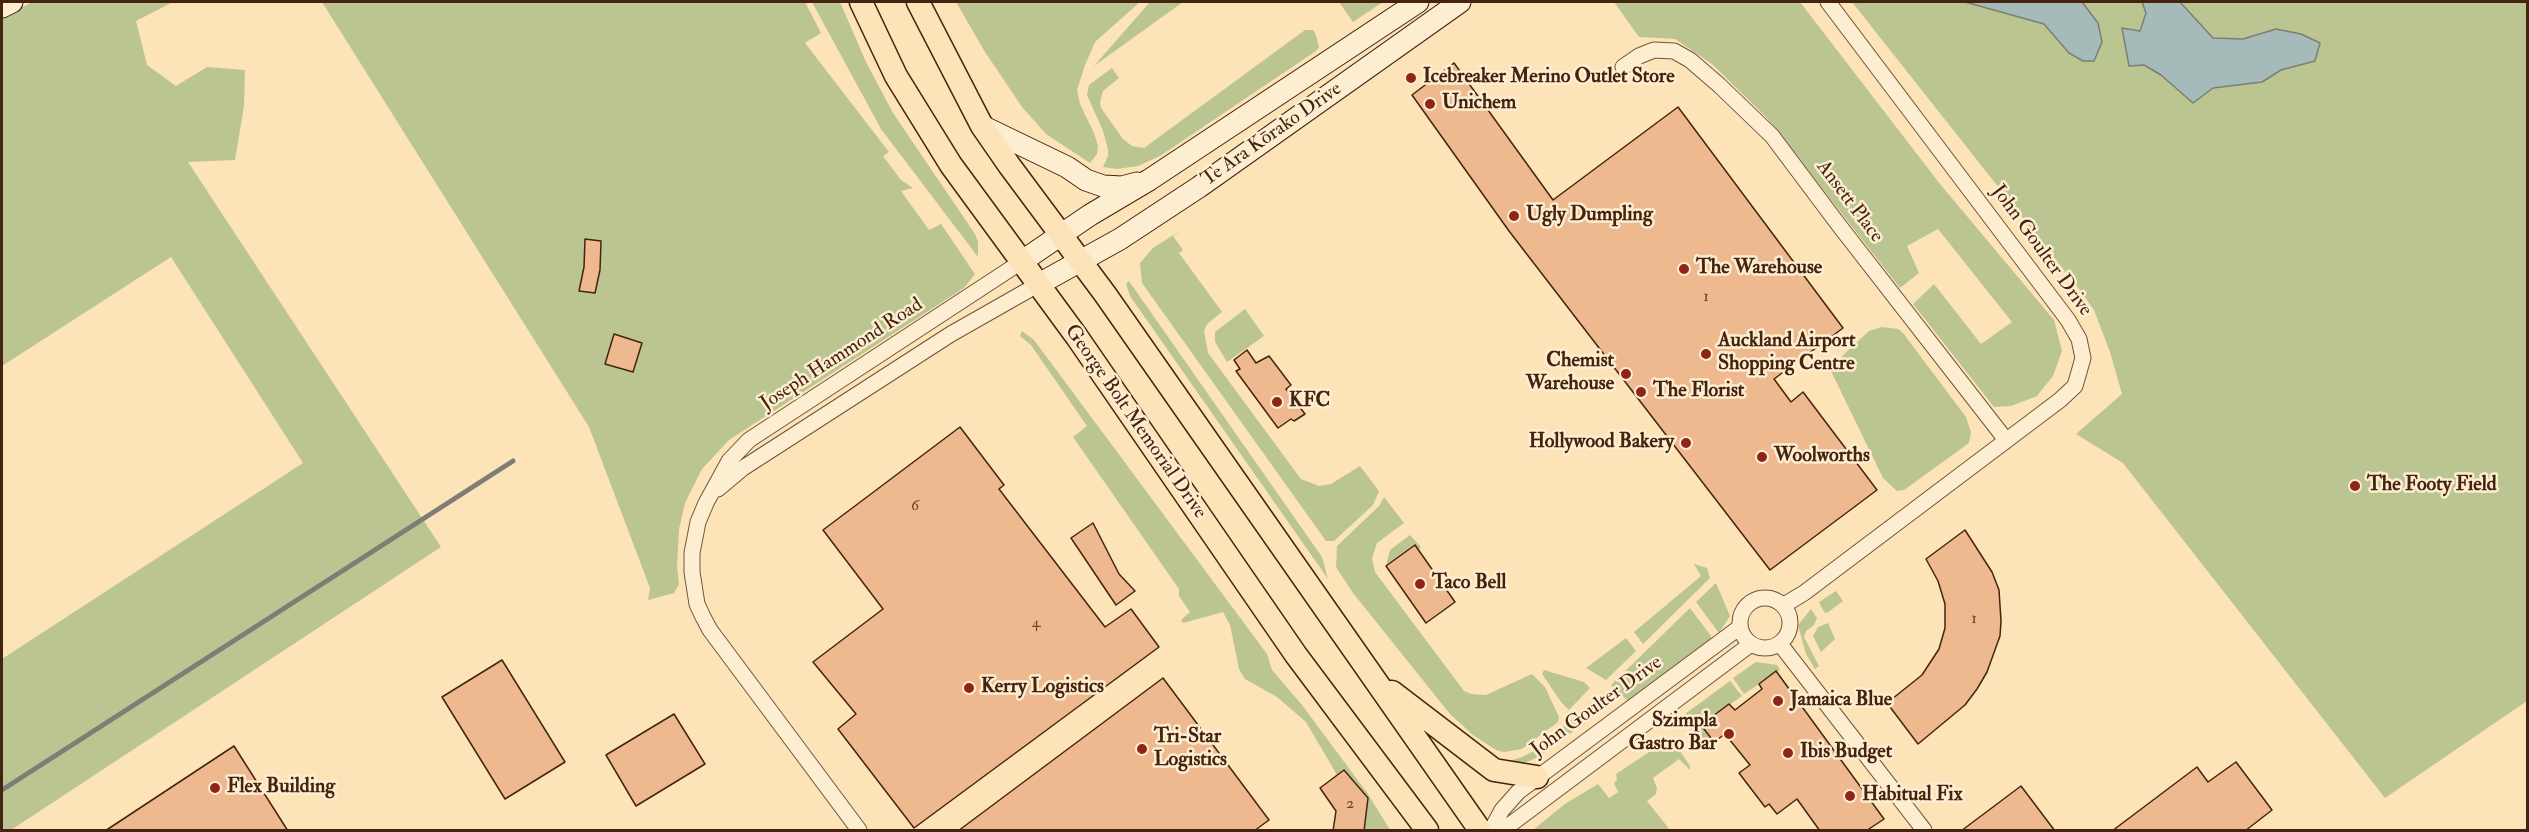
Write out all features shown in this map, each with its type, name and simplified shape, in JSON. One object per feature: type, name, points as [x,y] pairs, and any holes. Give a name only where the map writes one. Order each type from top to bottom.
[{"type":"main road","name":"George Bolt Memorial Drive","points":[[861,2],[896,76],[922,120],[1296,655],[1423,827]]},
{"type":"main road","points":[[918,2],[982,126],[1059,235],[1105,294],[1480,831]]},
{"type":"main road","points":[[1372,676],[1494,770],[1537,777]]},
{"type":"street","points":[[2,7],[12,2]]},
{"type":"street","name":"Te Ara Kōrako Drive","points":[[1021,262],[1418,2]]},
{"type":"street","name":"Te Ara Kōrako Drive","points":[[1039,285],[1120,239],[1198,187],[1460,2]]},
{"type":"street","name":"John Goulter Drive","points":[[1784,605],[1804,593],[2053,405],[2075,386],[2083,358],[2079,339],[2068,320],[1828,2]]},
{"type":"street","name":"Ansett Place","points":[[1623,67],[1654,50],[1674,51],[1690,60],[1772,135],[1838,224],[2006,440]]},
{"type":"street","points":[[982,126],[1067,167],[1086,180],[1103,186],[1122,187],[1149,180]]},
{"type":"street","name":"Joseph Hammond Road","points":[[860,831],[710,630],[693,587],[692,554],[698,522],[729,461],[749,440],[1021,262]]},
{"type":"street","name":"Joseph Hammond Road","points":[[706,503],[743,468],[951,334],[1039,285]]},
{"type":"street","points":[[1765,597],[1784,605],[1791,618],[1789,632],[1780,644],[1764,648],[1751,644],[1743,635],[1740,627],[1742,613],[1751,602],[1765,597]]},
{"type":"street","name":"John Goulter Drive","points":[[1491,831],[1497,816],[1511,799],[1537,777],[1627,713],[1740,627]]},
{"type":"street","name":"John Goulter Drive","points":[[1498,831],[1511,824],[1751,644]]},
{"type":"street","points":[[1780,644],[1924,831]]},
{"type":"green space","points":[[32,2],[173,2],[136,21],[147,65],[176,86],[207,67],[245,70],[244,106],[235,160],[188,162],[441,547],[11,830],[2,830],[2,659],[303,463],[171,257],[2,366],[2,18]]},
{"type":"green space","points":[[322,2],[805,2],[821,33],[805,43],[889,152],[883,156],[901,180],[913,188],[901,191],[929,230],[941,224],[975,274],[964,288],[729,440],[702,469],[685,503],[679,529],[677,565],[679,584],[674,593],[648,600],[650,588],[589,427]]},
{"type":"green space","points":[[812,2],[840,2],[866,62],[893,113],[975,234],[978,242],[978,257],[881,129]]},
{"type":"green space","points":[[956,2],[1140,2],[1095,42],[1077,90],[1080,104],[1098,146],[1097,154],[1090,163],[1046,134],[1022,107],[985,52]]},
{"type":"green space","points":[[1183,2],[1094,66],[1149,3]]},
{"type":"green space","points":[[1339,2],[1383,2],[1353,22]]},
{"type":"green space","points":[[1614,2],[1800,2],[1940,184],[2054,320],[2062,351],[2053,376],[2037,396],[2011,406],[1994,407],[1913,304],[1934,284],[1981,344],[2012,322],[1938,229],[1907,246],[1919,273],[1900,288],[1767,118],[1712,64],[1675,39],[1639,37]]},
{"type":"green space","points":[[1852,2],[2527,2],[2527,701],[2385,798],[2123,463],[2076,434],[2122,394],[2110,352],[2094,310]]},
{"type":"green space","points":[[1305,30],[1313,30],[1316,35],[1319,47],[1316,51],[1160,156],[1138,166],[1117,169],[1103,167],[1108,156],[1108,149],[1103,131],[1087,95],[1089,85],[1112,68],[1119,78],[1103,91],[1101,108],[1123,139],[1132,146],[1144,148]]},
{"type":"green space","points":[[1183,229],[1173,236],[1183,250],[1179,253],[1222,312],[1207,324],[1204,331],[1208,353],[1301,479],[1319,486],[1331,484],[1360,466],[1379,491],[1373,505],[1334,541],[1326,541],[1142,283],[1140,263],[1153,248]]},
{"type":"green space","points":[[1129,281],[1322,557],[1328,579],[1130,296],[1126,284]]},
{"type":"green space","points":[[1245,309],[1264,336],[1227,362],[1215,342],[1215,332]]},
{"type":"green space","points":[[1882,327],[1898,329],[1903,333],[1966,417],[1971,432],[1969,443],[1904,490],[1897,491],[1883,478],[1828,365],[1839,359],[1869,331]]},
{"type":"green space","points":[[1022,331],[1034,340],[1267,654],[1272,670],[1302,705],[1368,794],[1390,830],[1364,830],[1368,798],[1345,770],[1337,775],[1306,722],[1277,697],[1245,679],[1239,669],[1230,625],[1223,612],[1183,623],[1181,620],[1190,612],[1179,596],[1179,589],[1073,437],[1087,426],[1031,345],[1020,336]]},
{"type":"green space","points":[[1384,497],[1404,523],[1377,543],[1372,558],[1375,572],[1464,691],[1486,695],[1532,674],[1545,687],[1559,717],[1558,722],[1522,749],[1504,752],[1496,750],[1473,735],[1450,714],[1353,593],[1336,567],[1337,546],[1379,506]]},
{"type":"green space","points":[[1410,535],[1421,547],[1418,550],[1414,546],[1386,566],[1390,550]]},
{"type":"green space","points":[[1694,564],[1707,568],[1710,578],[1643,644],[1634,632],[1701,576]]},
{"type":"green space","points":[[1716,583],[1730,616],[1719,633],[1696,602]]},
{"type":"green space","points":[[1836,591],[1843,601],[1827,613],[1824,612],[1819,602]]},
{"type":"green space","points":[[1690,608],[1711,636],[1710,642],[1628,701],[1611,685]]},
{"type":"green space","points":[[1811,609],[1817,618],[1804,637],[1819,666],[1815,669],[1806,654],[1798,625]]},
{"type":"green space","points":[[1828,623],[1835,639],[1821,652],[1813,636],[1818,627]]},
{"type":"green space","points":[[1626,638],[1636,651],[1606,680],[1586,668]]},
{"type":"green space","points":[[1756,662],[1777,665],[1780,670],[1744,694],[1733,678]]},
{"type":"green space","points":[[1544,670],[1584,682],[1590,688],[1569,710],[1542,674]]},
{"type":"green space","points":[[1730,681],[1742,696],[1701,725],[1714,742],[1706,750],[1681,717]]},
{"type":"green space","points":[[1597,697],[1600,702],[1600,711],[1539,757],[1516,766],[1506,762],[1538,749]]},
{"type":"green space","points":[[1669,739],[1674,742],[1690,766],[1690,770],[1679,759],[1653,778],[1657,788],[1656,794],[1647,801],[1670,830],[1533,830],[1565,804],[1598,784],[1609,798],[1618,792],[1614,783],[1617,780],[1616,774]]},
{"type":"water","points":[[1965,2],[2082,2],[2098,23],[2102,42],[2094,61],[2083,61],[2069,53],[2044,24]]},
{"type":"water","points":[[2142,2],[2180,2],[2213,38],[2243,39],[2276,29],[2301,34],[2320,43],[2315,61],[2281,70],[2262,82],[2213,88],[2193,103],[2161,75],[2144,65],[2129,66],[2122,28],[2140,31],[2146,13]]},
{"type":"building","name":"Auckland Airport Shopping Centre","points":[[1454,63],[1553,200],[1678,107],[1843,328],[1774,379],[1791,402],[1803,392],[1877,490],[1770,570],[1509,231],[1412,95]]},
{"type":"building","points":[[585,239],[601,241],[600,270],[595,293],[579,291],[584,267]]},
{"type":"building","points":[[614,334],[642,343],[633,372],[605,364]]},
{"type":"building","name":"KFC","points":[[1247,350],[1256,363],[1269,356],[1291,385],[1286,389],[1305,414],[1294,421],[1291,419],[1278,428],[1236,371],[1240,369],[1234,360]]},
{"type":"building","name":"Kerry Logistics","points":[[960,427],[1004,485],[999,489],[1105,627],[1131,609],[1159,647],[914,828],[838,729],[856,714],[813,662],[883,609],[823,530]]},
{"type":"building","points":[[1093,523],[1119,574],[1135,591],[1116,605],[1071,538]]},
{"type":"building","points":[[1965,530],[1992,572],[1999,590],[2000,636],[1987,672],[1965,705],[1918,744],[1887,703],[1922,675],[1939,649],[1945,628],[1945,604],[1938,581],[1926,559]]},
{"type":"building","name":"Taco Bell","points":[[1415,545],[1455,602],[1426,623],[1386,566]]},
{"type":"building","points":[[502,660],[565,762],[505,799],[442,697]]},
{"type":"building","name":"Ibis Budget","points":[[1776,671],[1884,819],[1866,831],[1820,831],[1797,799],[1777,814],[1769,804],[1765,807],[1739,773],[1750,765],[1725,734],[1714,742],[1701,725],[1729,704],[1735,710],[1762,689],[1759,684]]},
{"type":"building","name":"Tri-Star Logistics","points":[[1163,678],[1269,820],[1254,831],[958,831]]},
{"type":"building","points":[[674,714],[705,764],[636,806],[606,755]]},
{"type":"building","name":"Flex Building","points":[[234,746],[288,831],[105,831]]},
{"type":"building","points":[[2236,762],[2272,810],[2245,831],[2112,831],[2197,767],[2208,782]]},
{"type":"building","points":[[1344,770],[1368,798],[1364,831],[1333,831],[1336,811],[1320,788]]},
{"type":"building","points":[[2021,786],[2055,831],[1961,831]]},
{"type":"waterway","points":[[2,790],[513,461]]},
{"type":"place","name":"Icebreaker Merino Outlet Store","points":[[1411,78]]},
{"type":"place","name":"Unichem","points":[[1430,104]]},
{"type":"place","name":"Ugly Dumpling","points":[[1514,216]]},
{"type":"place","name":"The Warehouse","points":[[1684,269]]},
{"type":"place","name":"Auckland Airport Shopping Centre","points":[[1706,354]]},
{"type":"place","name":"Chemist Warehouse","points":[[1626,374]]},
{"type":"place","name":"The Florist","points":[[1641,392]]},
{"type":"place","name":"KFC","points":[[1277,402]]},
{"type":"place","name":"Hollywood Bakery","points":[[1686,443]]},
{"type":"place","name":"Woolworths","points":[[1762,457]]},
{"type":"place","name":"The Footy Field","points":[[2355,486]]},
{"type":"place","name":"Taco Bell","points":[[1420,584]]},
{"type":"place","name":"Kerry Logistics","points":[[969,688]]},
{"type":"place","name":"Jamaica Blue","points":[[1778,701]]},
{"type":"place","name":"Szimpla Gastro Bar","points":[[1729,734]]},
{"type":"place","name":"Tri-Star Logistics","points":[[1142,749]]},
{"type":"place","name":"Ibis Budget","points":[[1788,753]]},
{"type":"place","name":"Flex Building","points":[[215,788]]},
{"type":"place","name":"Habitual Fix","points":[[1850,796]]}]
